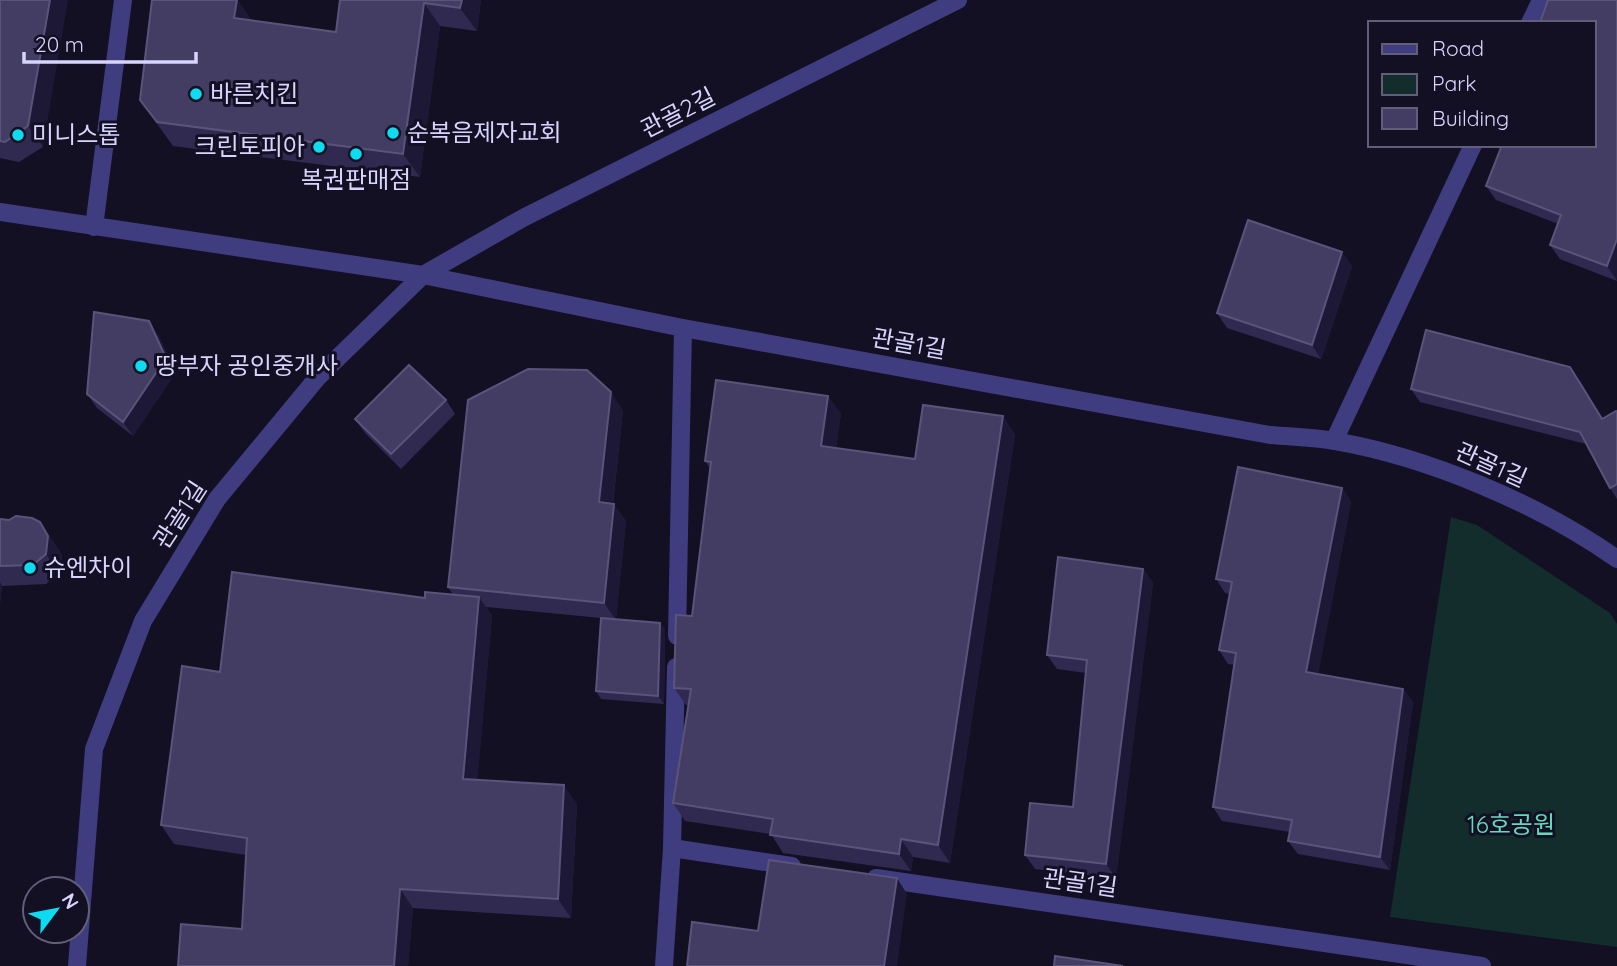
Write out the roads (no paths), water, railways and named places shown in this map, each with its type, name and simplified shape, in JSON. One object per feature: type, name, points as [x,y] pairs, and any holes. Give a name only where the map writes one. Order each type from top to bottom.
[{"type":"street","points":[[94,227],[123,0]]},
{"type":"street","name":"관골2길","points":[[423,275],[523,218],[958,0]]},
{"type":"street","points":[[1531,21],[1541,0]]},
{"type":"street","points":[[1334,441],[1472,147]]},
{"type":"street","name":"관골1길","points":[[0,212],[423,275],[683,328],[1270,435],[1334,441],[1446,470],[1576,530],[1617,559]]},
{"type":"street","name":"관골1길","points":[[77,966],[94,748],[143,621],[217,499],[318,377],[423,275]]},
{"type":"street","points":[[664,966],[672,848],[683,328]]},
{"type":"street","points":[[672,848],[810,868]]},
{"type":"street","name":"관골1길","points":[[865,876],[1482,966]]},
{"type":"place","name":"바른치킨","points":[[196,94]]},
{"type":"place","name":"순복음제자교회","points":[[393,133]]},
{"type":"place","name":"미니스톱","points":[[18,135]]},
{"type":"place","name":"크린토피아","points":[[319,147]]},
{"type":"place","name":"복권판매점","points":[[356,154]]},
{"type":"place","name":"땅부자 공인중개사","points":[[141,366]]},
{"type":"place","name":"슈엔차이","points":[[30,568]]},
{"type":"park label","name":"16호공원","points":[[1511,825]]}]
